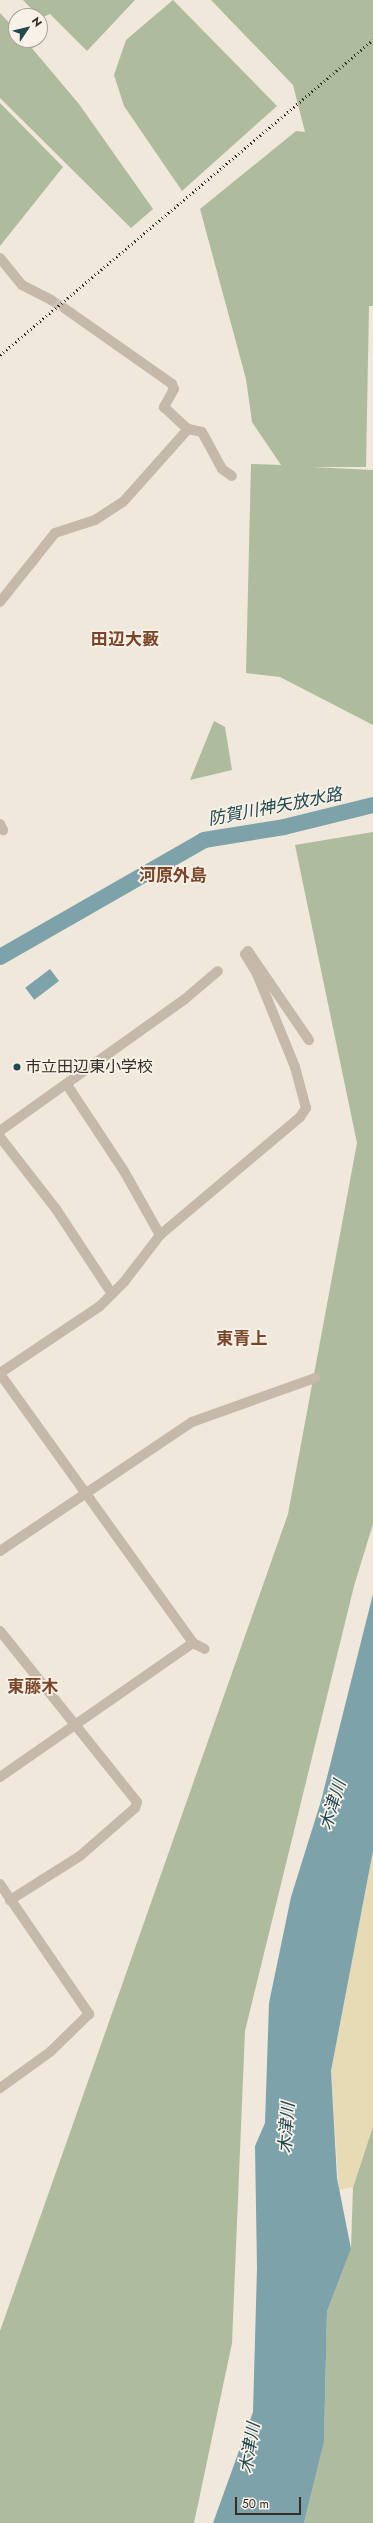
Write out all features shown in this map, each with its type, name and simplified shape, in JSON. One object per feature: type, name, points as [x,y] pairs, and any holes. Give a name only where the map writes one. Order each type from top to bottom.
[{"type":"street","points":[[0,258],[22,285],[51,300]]},
{"type":"street","points":[[64,308],[172,384],[174,388],[164,407],[188,429],[202,432],[222,469],[232,476]]},
{"type":"street","points":[[0,602],[50,538],[66,527],[95,520],[123,502],[188,429]]},
{"type":"street","points":[[205,1649],[193,1643],[0,1373],[112,1294],[154,1246],[160,1235],[300,1117],[306,1108],[295,1068],[257,974],[245,954],[248,951],[309,1040]]},
{"type":"street","points":[[0,1131],[67,1085],[218,971]]},
{"type":"street","points":[[67,1085],[124,1171],[160,1235]]},
{"type":"street","points":[[0,1137],[56,1209],[112,1294]]},
{"type":"street","points":[[0,1551],[192,1422],[315,1378]]},
{"type":"street","points":[[0,1631],[137,1802],[135,1808],[80,1856],[10,1900]]},
{"type":"street","points":[[0,1777],[77,1727],[193,1643]]},
{"type":"street","points":[[0,1884],[89,2014],[50,2052],[0,2088]]},
{"type":"green space","points":[[23,0],[135,0],[87,51],[50,14],[48,15],[48,8],[31,8]]},
{"type":"green space","points":[[173,0],[277,106],[182,191],[124,106],[114,75],[126,40]]},
{"type":"green space","points":[[211,0],[373,0],[373,306],[369,306],[366,467],[312,467],[373,470],[373,725],[280,677],[246,673],[251,464],[281,465],[252,422],[246,379],[200,209],[296,131],[305,132],[293,85]]},
{"type":"green space","points":[[0,13],[8,22],[8,48],[32,48],[79,104],[153,209],[131,228],[0,98]]},
{"type":"green space","points":[[0,103],[63,167],[0,246]]},
{"type":"green space","points":[[214,721],[225,727],[232,770],[190,780]]},
{"type":"green space","points":[[373,832],[373,1524],[354,1586],[245,2031],[232,2343],[194,2523],[0,2523],[0,2331],[288,1514],[357,1143],[295,845]]},
{"type":"green space","points":[[373,2126],[373,2523],[304,2523],[324,2442],[327,2312],[351,2249],[353,2187]]},
{"type":"sand","points":[[373,1851],[373,2126],[353,2187],[339,2190],[331,2071]]},
{"type":"water","points":[[50,969],[59,981],[34,1000],[25,988]]},
{"type":"water","name":"木津川","points":[[373,1594],[373,1851],[331,2071],[337,2178],[351,2249],[327,2312],[324,2442],[304,2523],[213,2523],[253,2412],[257,2268],[255,2146],[265,2123],[269,2003],[291,1897],[321,1801]]},
{"type":"waterway","name":"防賀川神矢放水路","points":[[0,957],[204,840],[284,827],[373,805]]},
{"type":"tunnel","points":[[51,300],[64,308]]},
{"type":"railway","points":[[0,355],[373,40]]},
{"type":"place","name":"市立田辺東小学校","points":[[17,1067]]},
{"type":"district","name":"田辺大藪","points":[[125,640]]},
{"type":"district","name":"河原外島","points":[[173,876]]},
{"type":"district","name":"東青上","points":[[242,1339]]},
{"type":"district","name":"東藤木","points":[[33,1687]]}]
